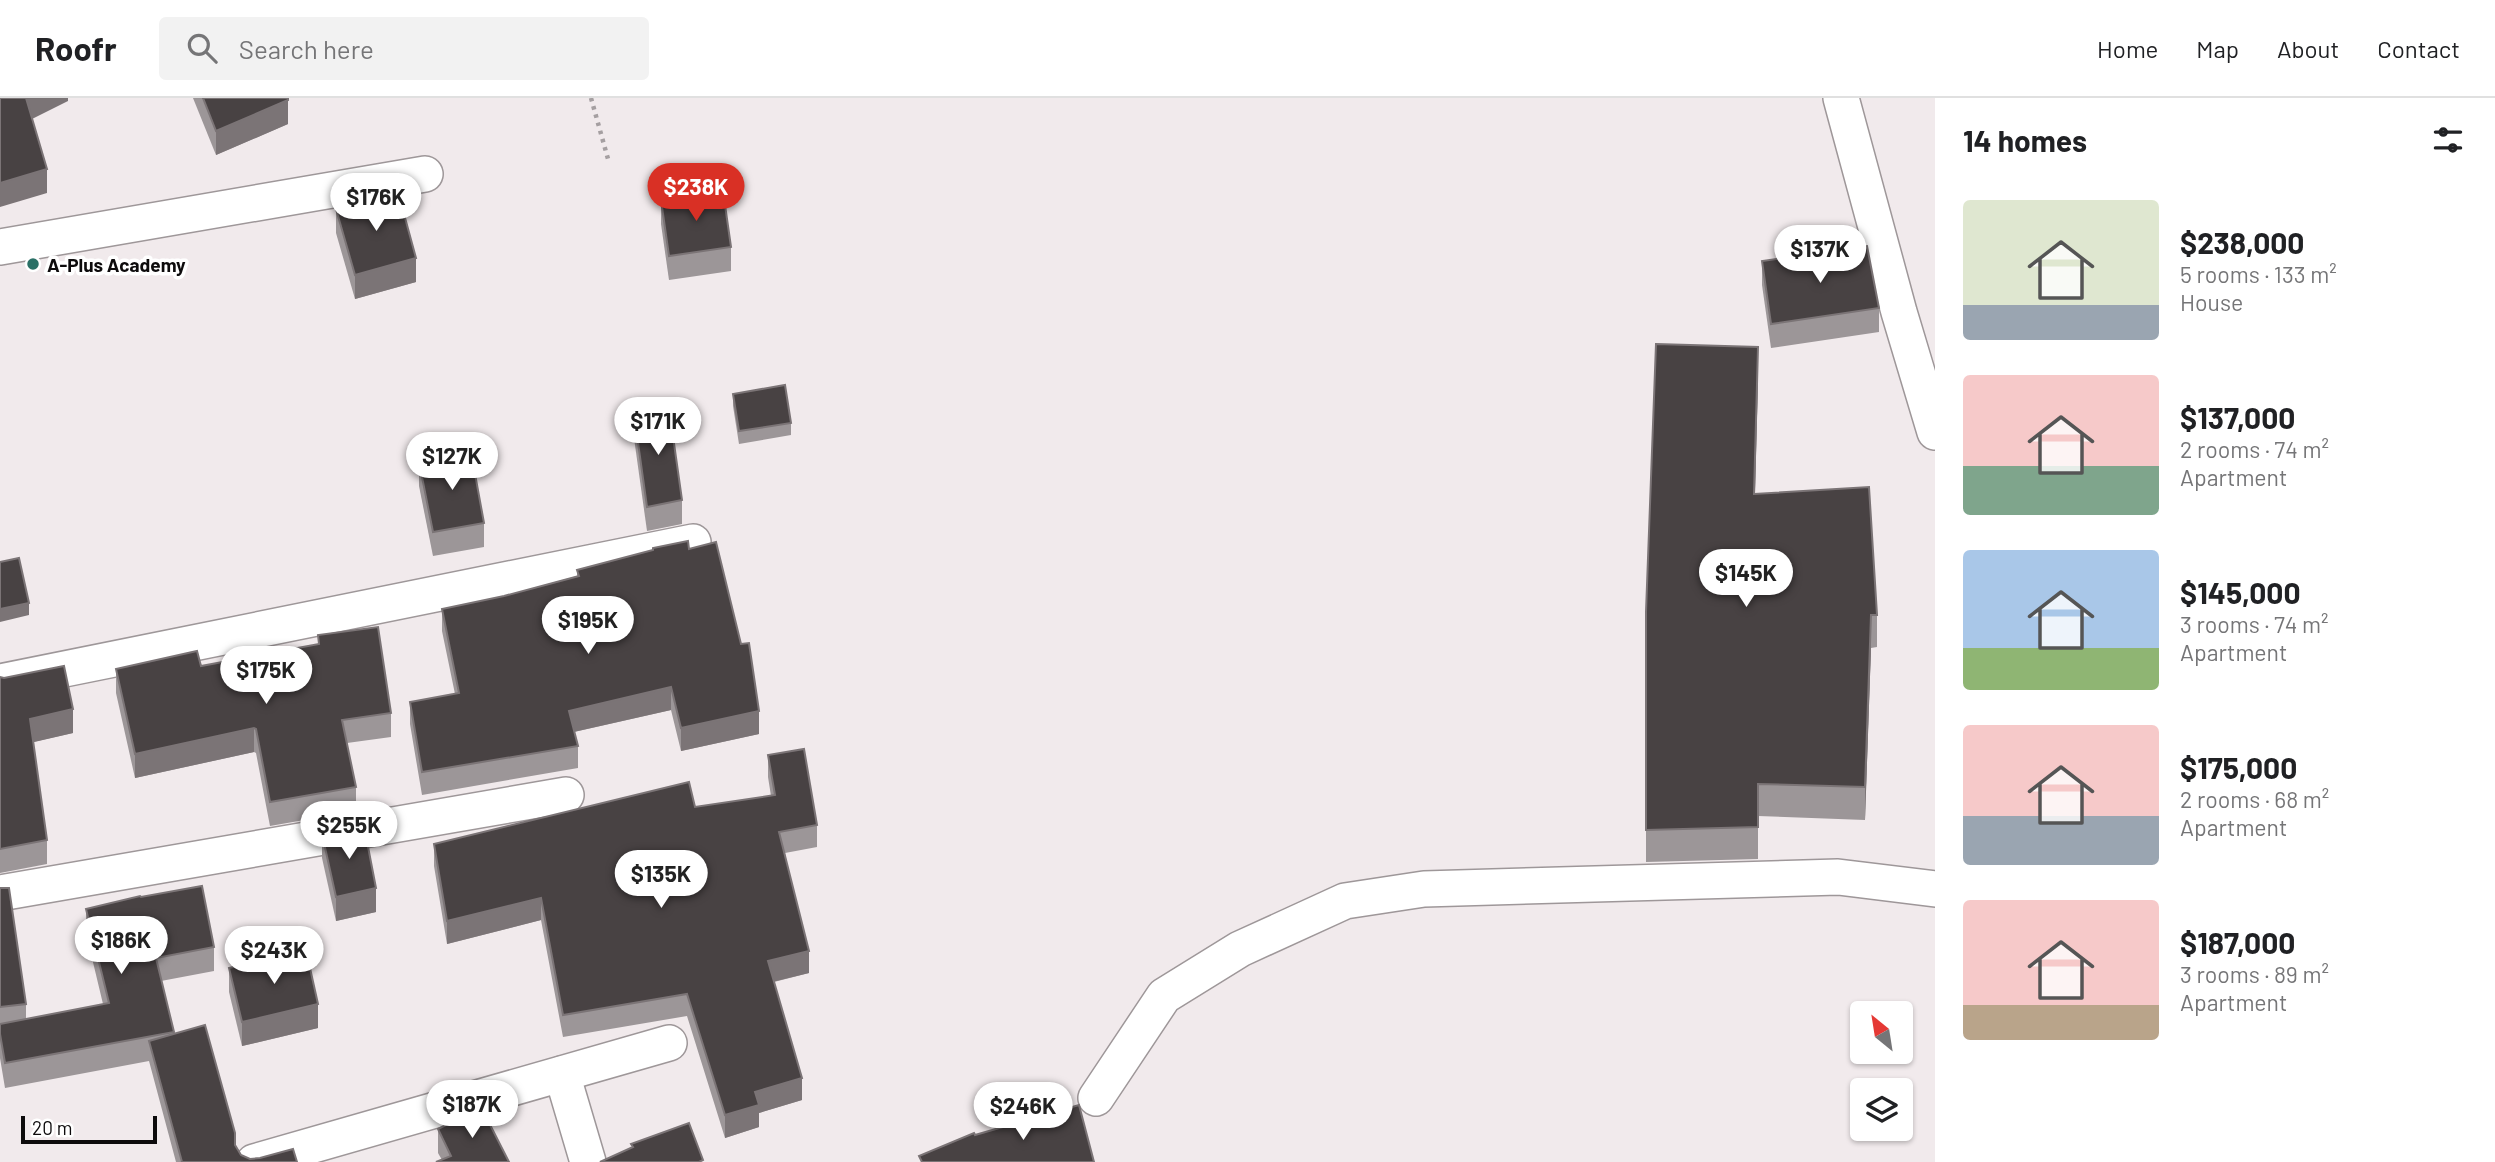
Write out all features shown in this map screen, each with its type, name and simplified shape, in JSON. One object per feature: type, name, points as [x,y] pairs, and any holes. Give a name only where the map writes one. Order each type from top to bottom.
[{"type":"street","points":[[1841,98],[1899,312],[1935,432]]},
{"type":"street","points":[[0,247],[425,174]]},
{"type":"street","points":[[0,682],[693,542]]},
{"type":"street","points":[[0,893],[566,794]]},
{"type":"street","points":[[1096,1098],[1164,996],[1240,949],[1345,901],[1424,889],[1838,877],[1935,889]]},
{"type":"street","points":[[254,1162],[669,1043]]},
{"type":"street","points":[[562,1074],[588,1162]]},
{"type":"path","points":[[591,98],[608,159]]},
{"type":"building","points":[[0,98],[26,98],[47,169],[0,183]]},
{"type":"building","points":[[203,98],[288,98],[288,100],[216,131]]},
{"type":"building","points":[[723,191],[731,247],[669,256],[661,200]]},
{"type":"building","points":[[398,192],[416,258],[355,275],[336,209]]},
{"type":"building","points":[[1867,246],[1879,308],[1771,324],[1762,261]]},
{"type":"building","points":[[1656,344],[1758,347],[1754,494],[1869,487],[1877,615],[1871,615],[1865,787],[1758,784],[1758,827],[1646,830],[1646,612]]},
{"type":"building","points":[[785,385],[791,423],[739,431],[733,394]]},
{"type":"building","points":[[669,408],[682,500],[647,507],[634,414]]},
{"type":"building","points":[[471,452],[484,523],[433,532],[419,462]]},
{"type":"building","points":[[688,541],[689,549],[716,542],[741,644],[749,643],[759,711],[681,728],[671,687],[569,711],[578,746],[422,772],[410,702],[459,693],[442,609],[579,576],[577,570]]},
{"type":"building","points":[[19,558],[29,603],[0,609],[0,562]]},
{"type":"building","points":[[378,627],[391,713],[342,720],[356,787],[270,802],[254,728],[135,754],[116,669],[197,651],[201,666],[319,644],[318,635]]},
{"type":"building","points":[[64,666],[73,709],[30,719],[47,840],[0,849],[0,677]]},
{"type":"building","points":[[804,749],[817,825],[779,832],[809,951],[768,961],[802,1078],[755,1092],[759,1105],[725,1115],[687,994],[563,1015],[541,898],[447,921],[434,844],[689,782],[695,807],[775,795],[768,755]]},
{"type":"building","points":[[364,826],[376,888],[336,897],[322,834]]},
{"type":"building","points":[[202,886],[214,947],[156,958],[174,1032],[5,1063],[0,1024],[109,1003],[86,909],[140,896]]},
{"type":"building","points":[[0,888],[9,888],[26,1004],[0,1007]]},
{"type":"building","points":[[306,950],[318,1004],[242,1022],[229,968]]},
{"type":"building","points":[[205,1025],[235,1133],[235,1145],[241,1155],[250,1159],[260,1158],[293,1149],[297,1162],[182,1162],[149,1041]]},
{"type":"building","points":[[1079,1105],[1094,1162],[922,1162],[919,1156],[974,1133],[975,1135]]},
{"type":"building","points":[[481,1107],[509,1162],[436,1162],[451,1156],[438,1129]]},
{"type":"building","points":[[689,1123],[703,1160],[699,1162],[600,1162],[633,1147],[631,1144]]},
{"type":"place","name":"A-Plus Academy","points":[[33,264]]}]
